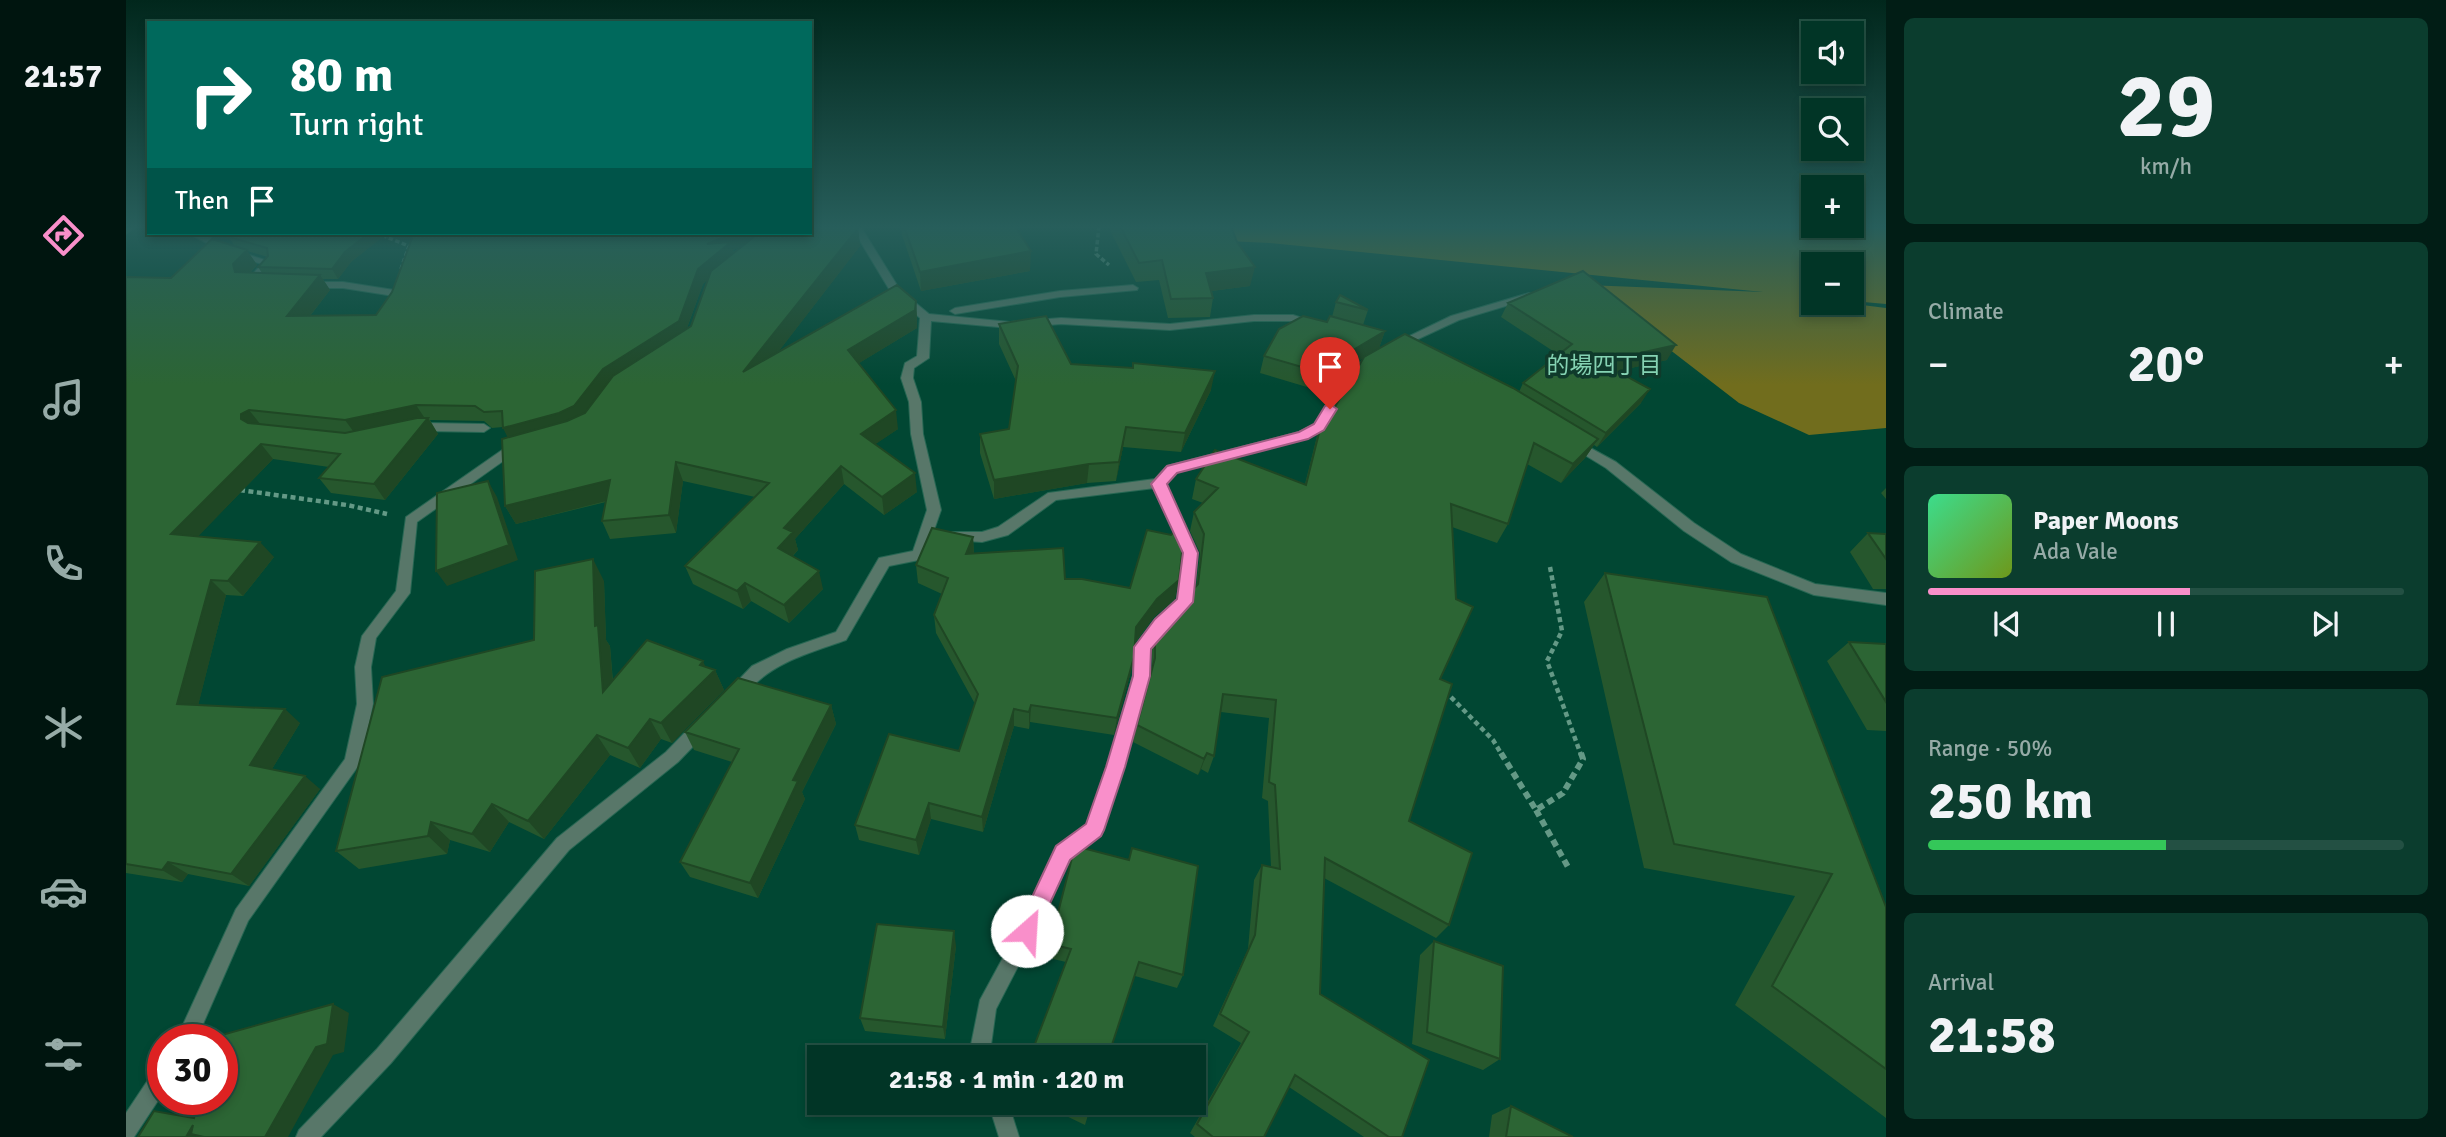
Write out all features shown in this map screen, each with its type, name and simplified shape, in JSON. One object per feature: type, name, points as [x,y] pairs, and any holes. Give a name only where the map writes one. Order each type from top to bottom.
[{"type":"street","points":[[254,279],[250,283],[263,283]]},
{"type":"street","points":[[888,279],[896,292],[926,317],[1010,325],[1061,321],[1170,327],[1254,318],[1293,318],[1332,328]]},
{"type":"street","points":[[300,285],[343,285],[394,293]]},
{"type":"street","points":[[956,311],[1060,294],[1133,288]]},
{"type":"street","points":[[928,530],[961,537],[982,537],[1003,531],[1053,496],[1159,484],[1172,470],[1303,435],[1319,427],[1351,373],[1390,344],[1455,318],[1539,293]]},
{"type":"street","points":[[306,1137],[384,1056],[563,844],[672,757],[757,671],[792,653],[841,636],[884,562],[919,555],[934,510],[917,434],[915,402],[906,378],[909,366],[923,358],[926,317]]},
{"type":"street","points":[[1390,344],[1418,354]]},
{"type":"street","points":[[403,432],[426,427],[484,428]]},
{"type":"street","points":[[1565,437],[1611,465],[1689,527],[1736,558],[1814,589],[1886,599]]},
{"type":"street","points":[[193,1024],[242,915],[352,761],[365,704],[363,667],[369,636],[403,593],[411,520],[509,451],[539,442]]},
{"type":"street","points":[[981,1045],[987,1007],[1036,914],[1063,853],[1094,830],[1116,767],[1141,676],[1142,647],[1184,602],[1191,553],[1159,484]]},
{"type":"street","points":[[126,1131],[147,1099]]},
{"type":"street","points":[[1002,1115],[1009,1137]]},
{"type":"path","points":[[394,293],[397,279]]},
{"type":"path","points":[[232,489],[347,505],[411,520]]},
{"type":"path","points":[[1536,810],[1563,793],[1583,759],[1547,661],[1562,631],[1550,566]]},
{"type":"path","points":[[1444,690],[1493,740],[1568,867]]},
{"type":"shaded area","points":[[1633,279],[1801,279],[1801,315],[1864,315],[1864,305],[1886,308],[1886,428],[1809,435],[1739,403],[1586,285],[1763,292]]},
{"type":"shaded area","points":[[1864,279],[1886,279],[1886,304],[1864,302]]},
{"type":"building","points":[[126,279],[317,279],[287,316],[376,315],[392,292],[397,279],[694,279],[679,321],[603,369],[574,406],[559,413],[503,428],[502,411],[484,412],[475,406],[416,405],[345,420],[249,410],[241,414],[241,419],[248,423],[345,433],[428,418],[374,484],[319,478],[340,454],[261,444],[171,534],[260,542],[228,581],[211,580],[177,704],[285,709],[250,765],[305,776],[231,874],[168,862],[162,870],[126,864]]},
{"type":"building","points":[[708,279],[817,279],[743,372],[897,285],[916,301],[915,310],[848,350],[896,410],[861,434],[915,473],[882,497],[841,466],[784,528],[793,532],[778,548],[819,571],[784,605],[745,583],[737,591],[685,566],[769,483],[676,462],[669,515],[602,521],[610,480],[505,506],[502,439],[567,421],[585,413],[613,376],[691,326]]},
{"type":"building","points":[[1166,279],[1208,279],[1213,298],[1171,299]]},
{"type":"building","points":[[1564,279],[1593,279],[1676,345],[1600,362],[1650,389],[1606,433],[1523,383],[1572,344],[1508,303]]},
{"type":"building","points":[[1340,295],[1368,310],[1336,302]]},
{"type":"building","points":[[1046,316],[1071,364],[1133,368],[1133,363],[1215,371],[1185,433],[1126,427],[1119,462],[1089,464],[994,480],[980,434],[1009,429],[1018,366],[999,324]]},
{"type":"building","points":[[1303,316],[1327,322],[1330,316],[1385,331],[1350,352],[1331,385],[1333,376],[1264,356],[1279,329]]},
{"type":"building","points":[[1405,334],[1513,388],[1598,439],[1573,464],[1534,443],[1508,524],[1451,504],[1456,599],[1473,607],[1440,679],[1452,684],[1409,821],[1472,853],[1449,925],[1325,858],[1320,994],[1429,1060],[1402,1137],[1389,1137],[1295,1075],[1264,1137],[1213,1137],[1197,1124],[1202,1115],[1206,1115],[1206,1108],[1249,1032],[1220,1014],[1255,935],[1262,865],[1280,869],[1275,785],[1269,782],[1276,700],[1223,694],[1214,756],[1207,753],[1204,759],[1137,725],[1155,658],[1155,632],[1198,584],[1204,534],[1194,512],[1218,488],[1196,479],[1215,450],[1306,485],[1323,417],[1332,412],[1364,357]]},
{"type":"building","points":[[488,481],[509,545],[436,571],[437,493]]},
{"type":"building","points":[[1180,526],[1184,535],[1179,580],[1157,599],[1136,627],[1134,657],[1117,718],[1031,705],[1029,712],[1014,709],[982,817],[929,803],[916,840],[855,825],[889,734],[959,751],[978,694],[934,615],[948,578],[916,565],[932,528],[973,537],[966,554],[1063,548],[1065,579],[1082,579],[1130,588],[1147,530],[1171,535]]},
{"type":"building","points":[[1868,533],[1886,534],[1886,559]]},
{"type":"building","points":[[593,559],[595,626],[598,625],[603,692],[647,640],[703,661],[700,665],[715,670],[661,723],[650,719],[628,748],[597,735],[528,821],[492,804],[472,834],[431,822],[428,836],[336,851],[382,677],[534,640],[535,571]]},
{"type":"building","points":[[1605,573],[1767,597],[1886,907],[1886,1069],[1772,986],[1832,874],[1674,844]]},
{"type":"building","points":[[1849,642],[1886,644],[1886,702]]},
{"type":"building","points":[[738,678],[831,705],[793,780],[798,781],[750,883],[680,862],[739,749],[685,732]]},
{"type":"building","points":[[1075,846],[1129,860],[1132,848],[1198,866],[1183,975],[1139,962],[1112,1045],[1035,1045],[1071,949],[1050,944]]},
{"type":"building","points":[[877,924],[954,931],[943,1027],[860,1018]]},
{"type":"building","points":[[1434,941],[1503,966],[1500,1059],[1427,1032]]},
{"type":"building","points":[[333,1004],[327,1044],[316,1047],[265,1137],[204,1137],[191,1134],[193,1125],[186,1137],[138,1137],[152,1115],[194,1118],[195,1115],[238,1115],[238,1030]]},
{"type":"building","points":[[1511,1106],[1573,1137],[1506,1137]]},
{"type":"district","name":"的場四丁目","points":[[1604,365]]},
{"type":"route","points":[[1027,931],[1063,853],[1094,830],[1116,767],[1141,676],[1142,647],[1184,602],[1191,553],[1159,484],[1172,470],[1303,435],[1319,427],[1330,409]]}]
